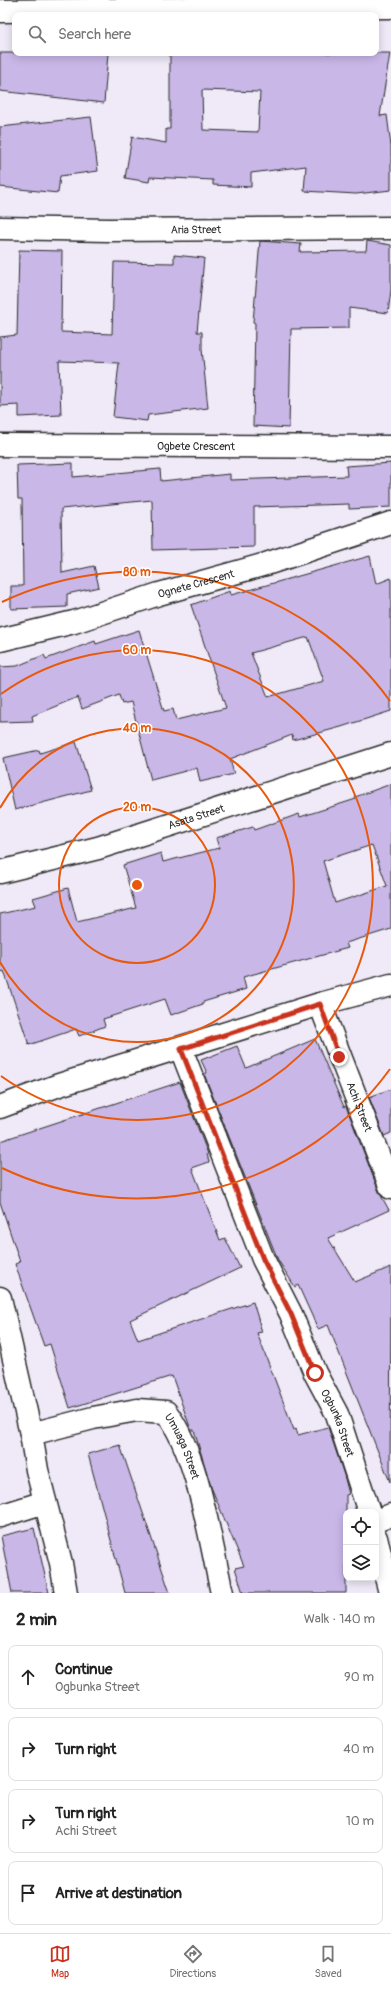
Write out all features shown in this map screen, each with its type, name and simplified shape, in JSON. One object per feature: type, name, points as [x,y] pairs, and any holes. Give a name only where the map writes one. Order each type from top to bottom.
[{"type":"street","points":[[0,11],[391,7]]},
{"type":"street","name":"Aria Street","points":[[0,228],[109,230],[391,228]]},
{"type":"street","name":"Ogbete Crescent","points":[[0,445],[391,447]]},
{"type":"street","name":"Ognete Crescent","points":[[0,640],[74,622],[159,594],[266,564],[391,523]]},
{"type":"street","name":"Asata Street","points":[[0,872],[98,848],[391,754]]},
{"type":"street","points":[[0,1107],[59,1085],[181,1049],[320,1004],[391,985]]},
{"type":"street","name":"Achi Street","points":[[320,1004],[391,1188]]},
{"type":"street","name":"Ogbunka Street","points":[[181,1049],[263,1259],[291,1314],[315,1373],[337,1414],[368,1509]]},
{"type":"street","points":[[0,1298],[45,1502],[61,1563],[66,1593]]},
{"type":"street","name":"Umuaga Street","points":[[31,1434],[93,1418],[137,1410],[166,1412],[176,1425],[186,1450],[203,1507],[222,1593]]},
{"type":"street","points":[[0,1516],[45,1502]]},
{"type":"street","points":[[379,1520],[391,1514]]},
{"type":"street","points":[[378,1545],[390,1593]]},
{"type":"building","points":[[0,53],[12,53],[12,56],[108,56],[104,103],[0,91]]},
{"type":"building","points":[[379,53],[390,53],[380,116],[387,115],[391,146],[391,190],[356,194],[304,191],[306,166],[251,173],[251,187],[213,185],[213,180],[150,177],[149,182],[125,178],[132,137],[166,143],[166,129],[170,129],[170,56],[379,56]],"holes":[[[202,90],[260,92],[258,132],[203,130]]]},
{"type":"building","points":[[91,117],[98,171],[60,176],[58,193],[0,187],[0,127]]},
{"type":"building","points":[[260,241],[301,244],[300,252],[366,251],[367,241],[391,245],[391,290],[388,313],[349,308],[349,328],[291,329],[289,428],[253,426],[255,323],[253,322]]},
{"type":"building","points":[[19,250],[62,251],[61,332],[112,334],[114,262],[174,263],[174,255],[204,258],[197,332],[202,332],[202,349],[208,408],[148,415],[147,421],[113,417],[119,363],[59,361],[61,415],[19,417],[19,405],[0,406],[0,337],[17,335]]},
{"type":"building","points":[[73,463],[73,477],[160,469],[161,481],[230,474],[230,480],[347,476],[346,466],[391,463],[391,507],[349,509],[349,504],[254,507],[254,547],[153,550],[152,500],[61,509],[62,573],[94,566],[99,587],[67,594],[67,607],[11,609],[11,586],[23,586],[22,499],[18,499],[17,465]]},
{"type":"building","points":[[370,556],[376,584],[391,578],[391,711],[293,740],[292,735],[230,759],[234,774],[200,782],[197,768],[151,780],[131,702],[122,704],[119,695],[82,709],[78,697],[32,716],[33,721],[0,722],[0,667],[17,666],[44,655],[46,659],[95,641],[96,644],[139,630],[164,711],[173,709],[176,720],[226,708],[191,605],[230,591],[231,595]],"holes":[[[308,637],[324,681],[268,697],[251,653]]]},
{"type":"building","points":[[76,742],[91,790],[15,810],[3,758],[39,750],[40,753]]},
{"type":"building","points":[[391,784],[391,929],[346,943],[348,948],[243,977],[246,989],[203,1002],[203,1004],[171,1015],[165,999],[103,1019],[105,1026],[79,1036],[76,1029],[29,1045],[4,971],[0,972],[0,914],[36,906],[33,898],[68,888],[77,922],[136,908],[123,865],[161,853],[163,862],[219,848],[216,838],[253,827],[254,830],[299,814],[300,817],[356,799],[355,797]],"holes":[[[372,845],[387,886],[335,903],[323,861]]]},
{"type":"building","points":[[315,1039],[344,1107],[346,1106],[379,1192],[389,1210],[328,1238],[355,1282],[391,1267],[390,1482],[328,1325],[318,1329],[298,1285],[295,1287],[278,1260],[204,1074],[207,1073],[201,1060],[237,1046],[246,1068]]},
{"type":"building","points":[[180,1082],[208,1154],[209,1162],[192,1168],[220,1240],[225,1238],[240,1268],[130,1320],[138,1340],[253,1302],[262,1332],[257,1333],[294,1430],[296,1429],[298,1435],[328,1427],[344,1475],[349,1494],[346,1495],[346,1509],[343,1509],[343,1581],[346,1581],[346,1593],[243,1593],[235,1568],[244,1566],[211,1487],[194,1430],[191,1430],[172,1376],[70,1408],[50,1344],[44,1346],[15,1264],[20,1262],[0,1202],[0,1141]]},
{"type":"building","points":[[391,1089],[391,1133],[384,1136],[369,1097]]},
{"type":"building","points":[[120,1445],[170,1593],[125,1593],[88,1454]]},
{"type":"building","points":[[34,1528],[49,1593],[12,1593],[1,1536]]},
{"type":"route","points":[[315,1373],[291,1314],[263,1259],[181,1049],[320,1004],[339,1057]]}]
